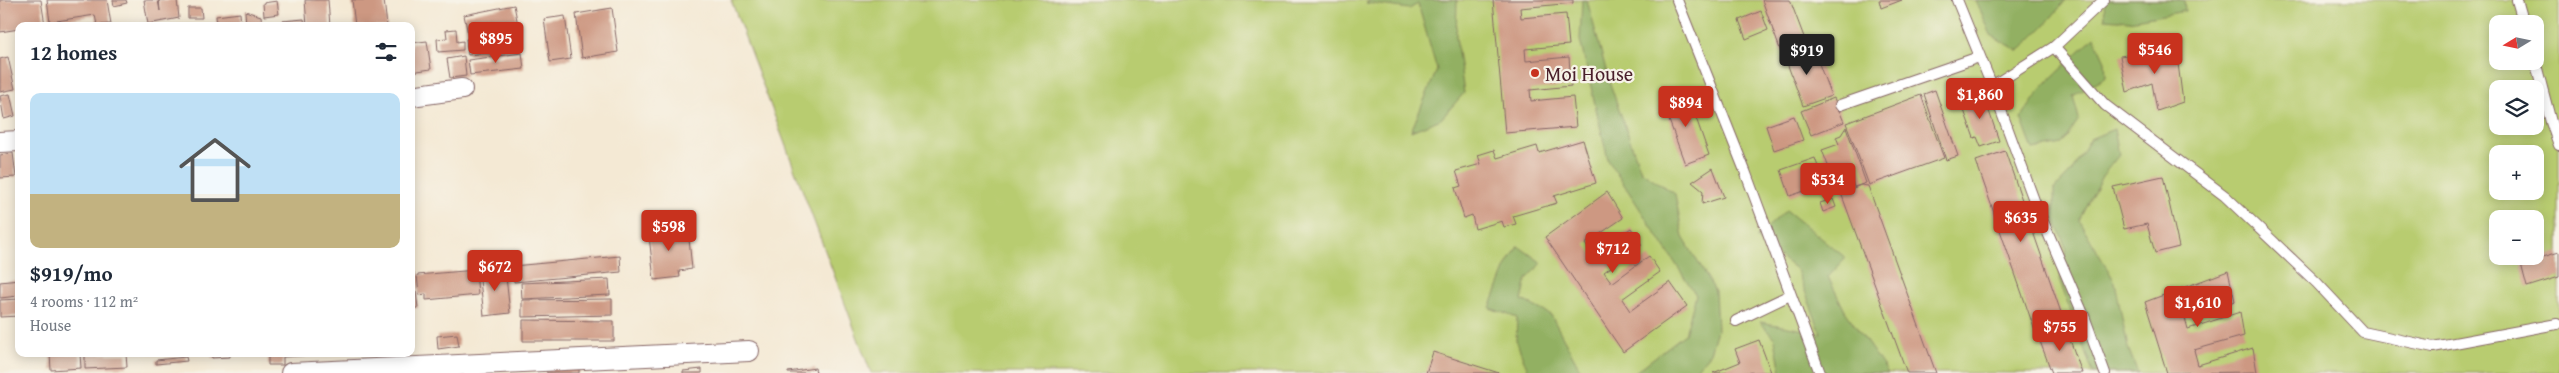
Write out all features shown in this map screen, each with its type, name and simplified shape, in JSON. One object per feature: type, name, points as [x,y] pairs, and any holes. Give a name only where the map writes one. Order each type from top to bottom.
[{"type":"street","points":[[415,95],[462,89]]},
{"type":"street","points":[[0,142],[15,141]]},
{"type":"street","points":[[291,373],[749,350]]},
{"type":"lane","points":[[1676,0],[1745,171],[1820,373]]},
{"type":"lane","points":[[1958,0],[2035,203],[2084,316],[2105,373]]},
{"type":"lane","points":[[1992,86],[2054,47],[2104,0]]},
{"type":"lane","points":[[2517,0],[2521,15]]},
{"type":"lane","points":[[2054,47],[2105,105],[2225,196],[2317,283],[2364,332],[2433,347],[2556,324]]},
{"type":"lane","points":[[1840,105],[1979,57]]},
{"type":"lane","points":[[2537,70],[2550,122],[2559,145]]},
{"type":"lane","points":[[1736,321],[1790,295]]},
{"type":"green space","points":[[731,0],[2559,0],[2559,373],[871,373]]},
{"type":"green space","points":[[1370,0],[1457,0],[1456,37],[1464,93],[1441,119],[1411,131],[1437,70],[1418,4],[1409,9],[1366,3]]},
{"type":"green space","points":[[1582,0],[1587,0],[1609,81],[1641,171],[1675,194],[1683,237],[1715,291],[1717,330],[1710,353],[1693,373],[1634,373],[1685,334],[1696,295],[1608,160],[1580,40]]},
{"type":"green space","points":[[1976,0],[2066,0],[2019,51],[1991,35]]},
{"type":"green space","points":[[2104,0],[2184,0],[2185,11],[2129,21],[2105,19]]},
{"type":"green space","points":[[2094,37],[2105,61],[2106,77],[2073,96],[2079,119],[2062,144],[2033,150],[2021,118],[2044,85]]},
{"type":"green space","points":[[2114,129],[2119,155],[2102,176],[2079,220],[2115,282],[2128,348],[2138,373],[2093,373],[2059,279],[2067,251],[2054,216],[2054,190],[2072,171],[2090,139]]},
{"type":"green space","points":[[1786,210],[1846,258],[1828,277],[1845,311],[1888,373],[1781,373],[1775,339],[1760,322],[1821,333],[1797,270],[1756,238]]},
{"type":"green space","points":[[1518,246],[1542,263],[1527,279],[1522,300],[1551,315],[1582,373],[1529,373],[1516,340],[1517,318],[1490,308],[1506,267]]},
{"type":"building","points":[[0,0],[41,0],[45,22],[15,22],[15,30],[0,32]]},
{"type":"building","points":[[47,0],[107,0],[111,22],[96,22],[95,15],[50,22]]},
{"type":"building","points":[[113,0],[126,0],[127,3],[114,6]]},
{"type":"building","points":[[144,0],[158,0],[160,11],[159,0],[177,0],[179,18],[148,22]]},
{"type":"building","points":[[305,0],[328,0],[330,22],[307,22]]},
{"type":"building","points":[[352,0],[384,0],[387,22],[355,22]]},
{"type":"building","name":"Moi House","points":[[1493,0],[1573,0],[1573,3],[1520,8],[1521,18],[1566,14],[1569,45],[1525,49],[1526,61],[1569,57],[1571,86],[1530,90],[1531,101],[1573,97],[1576,127],[1505,133]]},
{"type":"building","points":[[1762,0],[1790,0],[1807,45],[1781,52]]},
{"type":"building","points":[[1879,0],[1902,0],[1881,8]]},
{"type":"building","points":[[277,1],[279,14],[264,16],[263,3]]},
{"type":"building","points":[[514,5],[518,25],[468,34],[464,15]]},
{"type":"building","points":[[188,8],[201,8],[202,18],[188,18]]},
{"type":"building","points":[[612,8],[618,52],[582,58],[576,14]]},
{"type":"building","points":[[245,11],[261,16],[262,22],[246,22]]},
{"type":"building","points":[[1761,11],[1768,30],[1746,39],[1739,20]]},
{"type":"building","points":[[240,13],[241,22],[217,22],[216,16]]},
{"type":"building","points":[[565,16],[571,59],[550,62],[544,19]]},
{"type":"building","points":[[304,19],[304,22],[282,22]]},
{"type":"building","points":[[456,29],[457,42],[463,41],[463,50],[438,52],[437,39],[447,38],[446,30]]},
{"type":"building","points":[[516,33],[518,50],[468,55],[466,39]]},
{"type":"building","points":[[427,41],[431,69],[415,71],[415,42]]},
{"type":"building","points":[[1812,45],[1831,96],[1803,106],[1784,55]]},
{"type":"building","points":[[2176,48],[2183,102],[2157,111],[2152,83],[2127,92],[2120,56]]},
{"type":"building","points":[[522,53],[524,69],[470,75],[468,60]]},
{"type":"building","points":[[464,56],[466,76],[450,78],[447,59]]},
{"type":"building","points":[[8,57],[15,89],[0,92],[0,59]]},
{"type":"building","points":[[1935,90],[1958,156],[1946,160],[1924,94]]},
{"type":"building","points":[[1687,92],[1709,155],[1685,164],[1662,101]]},
{"type":"building","points":[[1978,93],[1983,107],[1987,105],[1999,141],[1981,147],[1977,137],[1974,138],[1960,99]]},
{"type":"building","points":[[10,94],[15,116],[4,119],[0,96]]},
{"type":"building","points":[[1921,95],[1944,158],[1869,185],[1846,123]]},
{"type":"building","points":[[1834,98],[1844,122],[1811,135],[1801,111]]},
{"type":"building","points":[[1794,116],[1803,140],[1774,150],[1766,126]]},
{"type":"building","points":[[1846,127],[1866,183],[1854,187],[1850,175],[1834,181],[1822,150],[1839,144],[1836,137],[1841,135]]},
{"type":"building","points":[[1583,140],[1596,183],[1554,196],[1557,203],[1513,216],[1516,224],[1504,227],[1502,221],[1475,229],[1472,215],[1464,218],[1455,188],[1461,186],[1456,171],[1481,164],[1478,155],[1494,150],[1497,158],[1537,146],[1539,153]]},
{"type":"building","points":[[2005,151],[2065,324],[2036,334],[1976,161]]},
{"type":"building","points":[[13,153],[15,177],[0,178],[0,155]]},
{"type":"building","points":[[1815,158],[1824,184],[1790,196],[1781,170]]},
{"type":"building","points":[[1713,168],[1724,197],[1702,204],[1703,191],[1692,182]]},
{"type":"building","points":[[2163,176],[2179,247],[2155,253],[2147,224],[2124,229],[2113,187]]},
{"type":"building","points":[[1861,185],[1868,186],[1936,373],[1907,373],[1841,193]]},
{"type":"building","points":[[1607,192],[1623,218],[1585,244],[1593,255],[1631,228],[1642,245],[1604,272],[1612,283],[1649,256],[1660,272],[1622,299],[1630,311],[1670,282],[1687,306],[1623,352],[1545,237]]},
{"type":"building","points":[[1833,199],[1836,207],[1823,212],[1820,203]]},
{"type":"building","points":[[678,219],[680,240],[689,239],[692,269],[679,271],[680,277],[654,280],[648,227],[669,225]]},
{"type":"building","points":[[2559,252],[2559,277],[2527,287],[2521,265],[2544,265],[2544,257]]},
{"type":"building","points":[[620,256],[621,272],[514,282],[513,266]]},
{"type":"building","points":[[505,268],[510,313],[484,316],[479,271]]},
{"type":"building","points":[[476,270],[478,295],[426,300],[426,294],[419,295],[417,275]]},
{"type":"building","points":[[2228,271],[2235,301],[2185,318],[2188,329],[2240,312],[2244,336],[2194,350],[2198,365],[2253,348],[2257,372],[2167,373],[2145,302]]},
{"type":"building","points":[[609,279],[610,295],[522,299],[521,283]]},
{"type":"building","points":[[15,280],[15,296],[0,298],[0,282]]},
{"type":"building","points":[[416,291],[418,308],[415,308]]},
{"type":"building","points":[[15,299],[15,316],[0,317],[0,300]]},
{"type":"building","points":[[612,299],[612,315],[522,317],[522,300]]},
{"type":"building","points":[[523,320],[614,321],[614,341],[523,341]]},
{"type":"building","points":[[2065,326],[2082,373],[2052,373],[2038,336]]},
{"type":"building","points":[[457,334],[459,346],[438,349],[437,336]]},
{"type":"building","points":[[1759,340],[1771,372],[1713,373],[1740,362],[1735,349]]},
{"type":"building","points":[[1433,352],[1499,373],[1426,373]]},
{"type":"building","points":[[50,357],[80,357],[81,368],[51,370]]},
{"type":"building","points":[[85,357],[126,357],[127,367],[85,369]]},
{"type":"building","points":[[186,357],[187,361],[156,364],[156,360]]},
{"type":"building","points":[[268,357],[283,357],[283,365],[268,365]]},
{"type":"building","points":[[579,368],[579,373],[547,373],[546,369]]},
{"type":"building","points":[[815,368],[816,373],[788,373],[788,372]]},
{"type":"building","points":[[702,369],[702,373],[683,373],[683,371]]},
{"type":"place","name":"Moi House","points":[[1535,73]]}]
